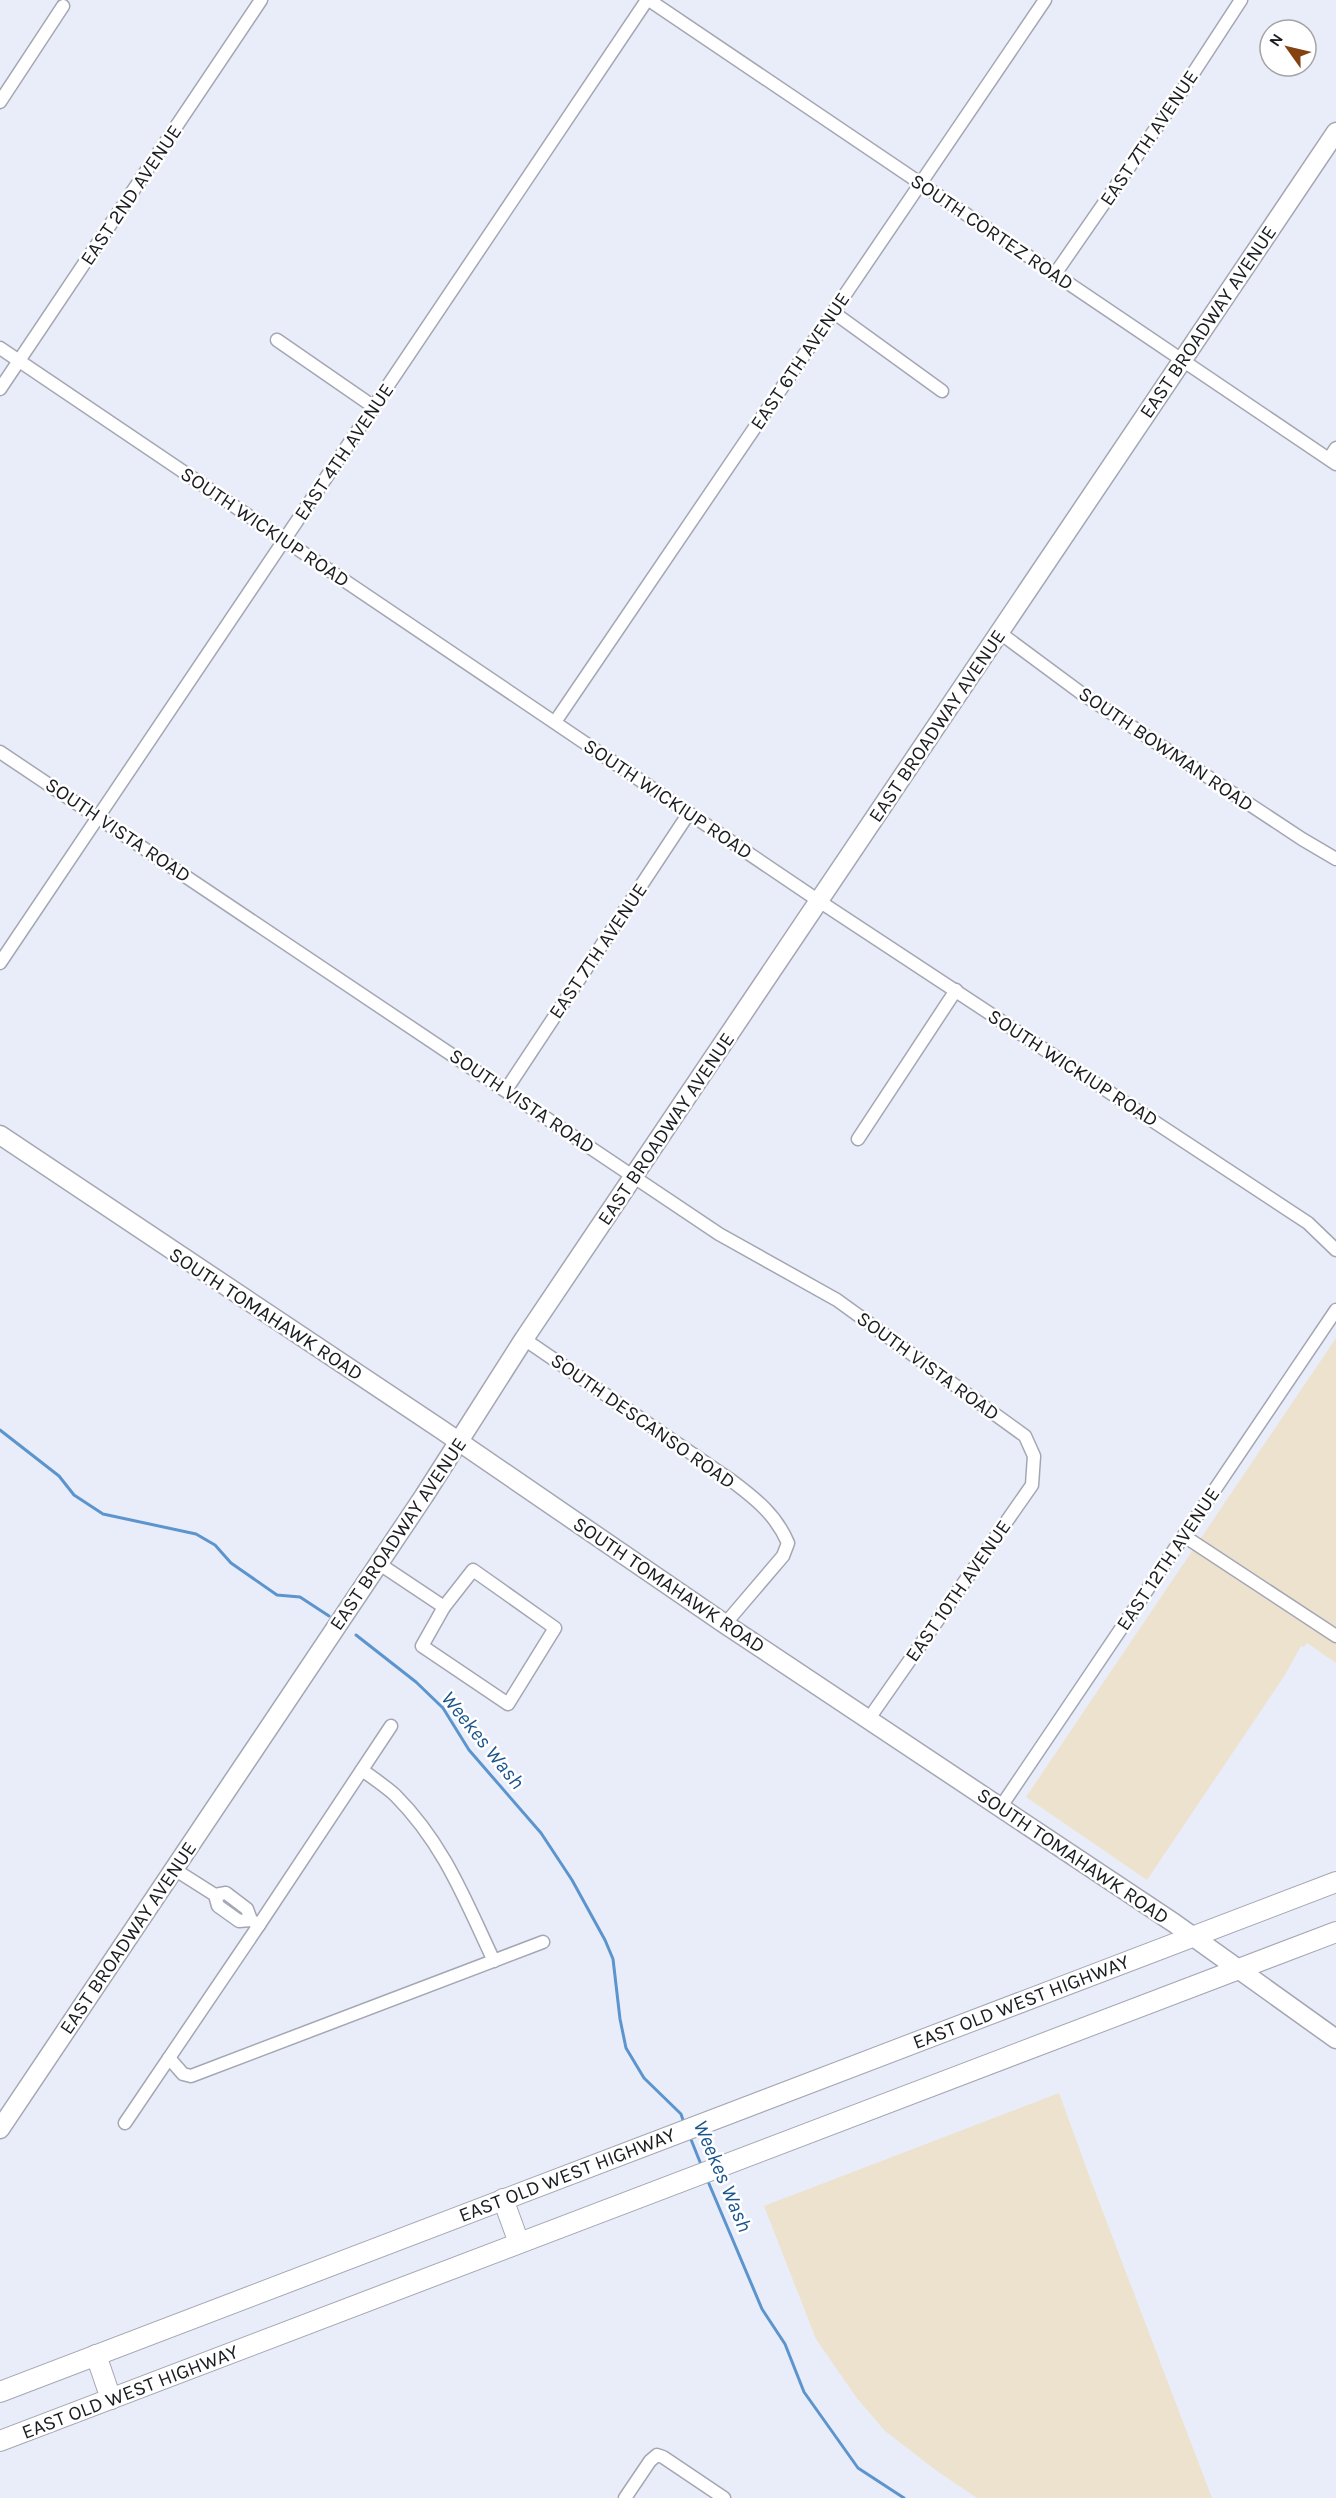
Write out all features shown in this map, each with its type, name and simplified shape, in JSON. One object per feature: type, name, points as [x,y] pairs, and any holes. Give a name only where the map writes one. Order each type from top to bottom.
[{"type":"main road","name":"EAST BROADWAY AVENUE","points":[[0,2129],[459,1442],[524,1339],[1336,132]]},
{"type":"main road","name":"SOUTH TOMAHAWK ROAD","points":[[0,1135],[1193,1937],[1336,2039]]},
{"type":"main road","name":"EAST OLD WEST HIGHWAY","points":[[0,2392],[1336,1882]]},
{"type":"main road","name":"EAST OLD WEST HIGHWAY","points":[[0,2442],[1336,1932]]},
{"type":"main road","points":[[503,2199],[519,2243]]},
{"type":"main road","points":[[96,2355],[111,2399]]},
{"type":"street","name":"EAST 2ND AVENUE","points":[[0,389],[261,0]]},
{"type":"street","name":"SOUTH CORTEZ ROAD","points":[[648,0],[1332,461]]},
{"type":"street","name":"EAST 4TH AVENUE","points":[[0,963],[648,0]]},
{"type":"street","name":"EAST 6TH AVENUE","points":[[555,722],[1045,0]]},
{"type":"street","name":"EAST 7TH AVENUE","points":[[1055,274],[1179,95],[1241,0]]},
{"type":"street","points":[[0,102],[63,6]]},
{"type":"street","points":[[833,312],[942,391]]},
{"type":"street","points":[[277,340],[374,407]]},
{"type":"street","name":"SOUTH WICKIUP ROAD","points":[[0,348],[819,901],[1308,1223],[1336,1250]]},
{"type":"street","points":[[1332,461],[1336,448]]},
{"type":"street","name":"SOUTH BOWMAN ROAD","points":[[1000,633],[1081,693],[1294,834],[1336,859]]},
{"type":"street","name":"SOUTH VISTA ROAD","points":[[0,752],[99,816],[719,1234],[837,1300],[1025,1436],[1034,1456]]},
{"type":"street","name":"EAST 7TH AVENUE","points":[[506,1090],[689,813]]},
{"type":"street","points":[[858,1139],[956,990]]},
{"type":"street","name":"EAST 12TH AVENUE","points":[[1000,1808],[1336,1310]]},
{"type":"street","name":"SOUTH DESCANSO ROAD","points":[[524,1339],[762,1504],[783,1531],[788,1543],[783,1556],[765,1580],[725,1624]]},
{"type":"street","name":"EAST 10TH AVENUE","points":[[868,1720],[1032,1485],[1034,1456]]},
{"type":"street","points":[[1184,1536],[1336,1636]]},
{"type":"street","points":[[378,1563],[444,1607]]},
{"type":"street","points":[[473,1570],[555,1629],[508,1704],[422,1646],[444,1607],[473,1570]]},
{"type":"street","points":[[124,2123],[169,2058],[255,1922],[391,1726]]},
{"type":"street","points":[[362,1770],[393,1794],[418,1820],[442,1852],[494,1960]]},
{"type":"street","points":[[174,1869],[215,1895],[218,1906],[239,1921],[255,1922]]},
{"type":"street","points":[[169,2058],[183,2074],[191,2076],[543,1942]]},
{"type":"street","points":[[625,2498],[650,2461],[657,2455],[724,2498]]},
{"type":"shaded area","points":[[1336,1338],[1336,1663],[1307,1643],[1304,1647],[1301,1646],[1285,1675],[1147,1880],[1026,1797]]},
{"type":"shaded area","points":[[1059,2093],[1212,2498],[977,2498],[885,2431],[856,2397],[816,2339],[764,2206]]},
{"type":"waterway","name":"Weekes Wash","points":[[0,1430],[59,1476],[74,1495],[103,1514],[196,1534],[215,1545],[231,1563],[277,1595],[300,1597],[329,1616]]},
{"type":"waterway","name":"Weekes Wash","points":[[356,1635],[416,1682],[443,1708],[469,1750],[541,1833],[572,1880],[613,1959],[626,2048],[644,2078],[681,2114],[684,2123]]},
{"type":"waterway","name":"Weekes Wash","points":[[690,2137],[702,2167]]},
{"type":"waterway","name":"Weekes Wash","points":[[707,2179],[762,2309],[785,2344],[804,2392],[858,2468],[904,2498]]}]
